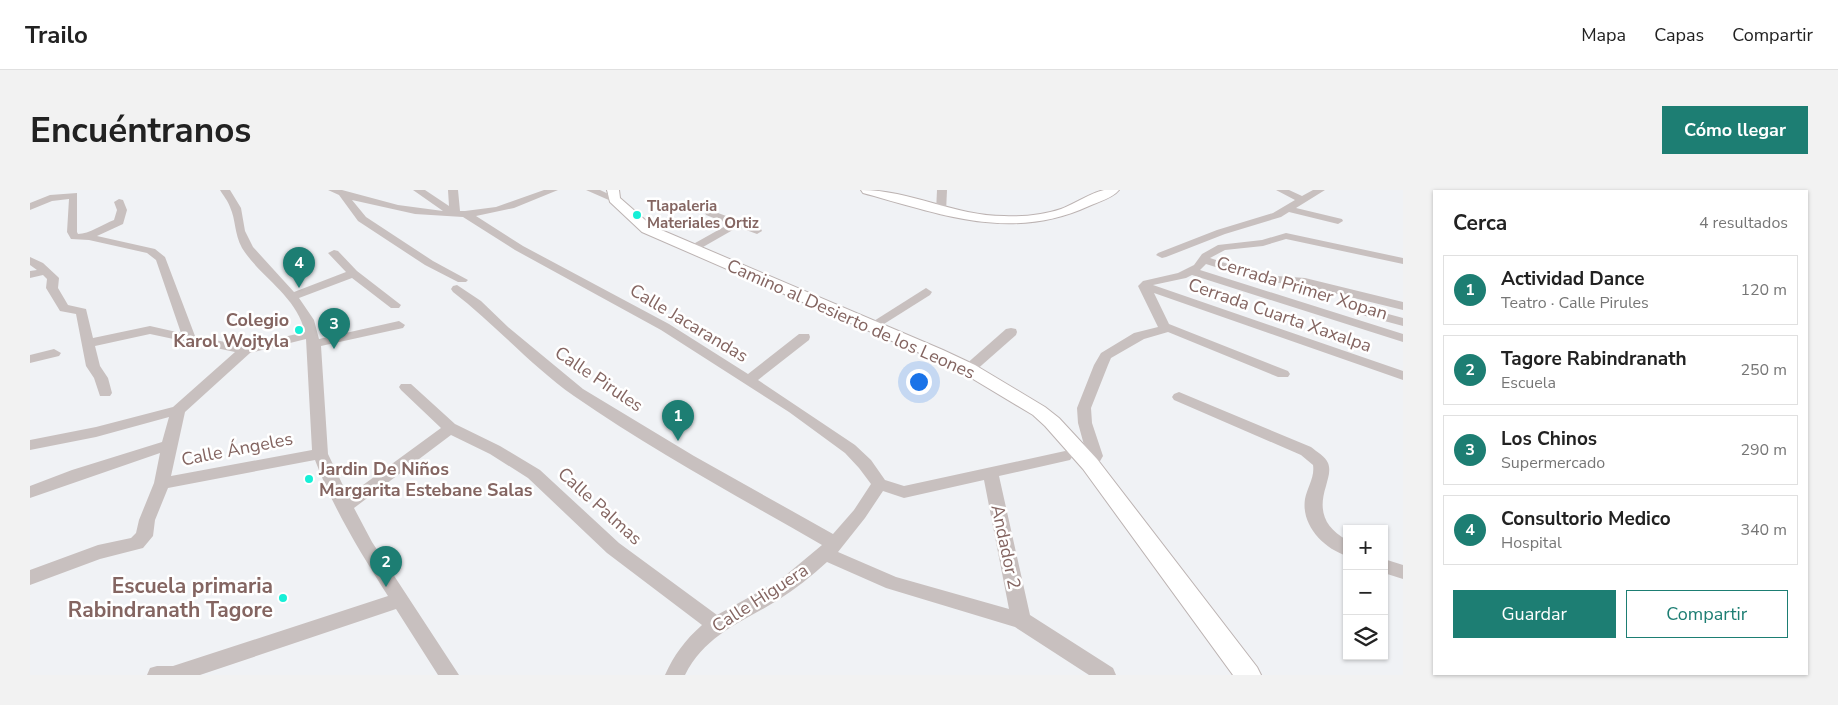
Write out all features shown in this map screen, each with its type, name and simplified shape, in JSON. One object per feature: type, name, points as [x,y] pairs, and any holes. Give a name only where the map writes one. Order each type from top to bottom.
[{"type":"main road","points":[[867,190],[940,212],[992,219],[1034,218],[1064,211],[1113,190]]},
{"type":"main road","name":"Camino al Desierto de los Leones","points":[[614,195],[622,208],[647,228],[969,369],[1039,411],[1052,422],[1090,464],[1248,675]]},
{"type":"street","points":[[225,190],[236,208],[240,231],[248,248],[292,297],[308,320],[313,339],[320,454],[344,507],[366,547],[449,675]]},
{"type":"street","name":"Calle Jacarandas","points":[[418,190],[519,248],[665,327],[749,380],[850,449],[865,464],[878,484]]},
{"type":"street","points":[[453,190],[460,214]]},
{"type":"street","points":[[338,192],[410,212],[460,214],[495,209],[553,190]]},
{"type":"street","points":[[591,190],[614,195]]},
{"type":"street","points":[[940,212],[942,190]]},
{"type":"street","points":[[1281,190],[1303,200]]},
{"type":"street","points":[[1162,255],[1220,232],[1277,215],[1320,190]]},
{"type":"street","name":"Calle Pirules","points":[[338,192],[362,219],[460,285],[510,336],[578,392],[831,549],[892,584],[1021,620],[1106,675]]},
{"type":"street","points":[[30,207],[50,198],[74,195],[72,232],[75,237],[89,237],[151,251],[161,259],[189,337]]},
{"type":"street","points":[[89,237],[98,230],[119,222],[122,210],[120,202]]},
{"type":"street","points":[[1287,209],[1338,221]]},
{"type":"street","points":[[710,213],[757,231]]},
{"type":"street","points":[[1277,215],[1287,232],[1286,236]]},
{"type":"street","points":[[692,249],[736,224]]},
{"type":"street","points":[[1283,374],[1164,326],[1144,286],[1151,282],[1182,276],[1198,268],[1206,256],[1222,247],[1263,243],[1286,236],[1403,261]]},
{"type":"street","points":[[334,253],[353,273],[396,305]]},
{"type":"street","points":[[30,260],[53,278],[52,288],[64,308],[82,312],[82,320],[94,366],[101,378],[105,393]]},
{"type":"street","points":[[1204,260],[1260,278],[1305,282],[1403,306]]},
{"type":"street","points":[[30,275],[45,271]]},
{"type":"street","name":"Cerrada Primer Xopan","points":[[1191,271],[1403,338]]},
{"type":"street","points":[[292,297],[353,273]]},
{"type":"street","name":"Cerrada Cuarta Xaxalpa","points":[[1144,286],[1403,376]]},
{"type":"street","points":[[872,326],[926,292]]},
{"type":"street","points":[[1366,312],[1403,322]]},
{"type":"street","points":[[89,343],[150,330],[246,350],[399,325]]},
{"type":"street","points":[[1090,464],[1094,461],[1095,456],[1085,423],[1084,408],[1101,365],[1106,356],[1139,336],[1164,329],[1164,326]]},
{"type":"street","points":[[969,369],[1011,332]]},
{"type":"street","points":[[749,380],[804,338]]},
{"type":"street","points":[[30,445],[96,432],[178,410],[246,350]]},
{"type":"street","points":[[30,359],[54,353]]},
{"type":"street","name":"Calle Palmas","points":[[406,387],[450,428],[494,450],[534,474],[613,548],[716,625]]},
{"type":"street","points":[[1179,397],[1306,451],[1320,462],[1323,473],[1312,500],[1314,518],[1329,539],[1343,548]]},
{"type":"street","points":[[30,578],[98,552],[129,546],[144,536],[147,520],[162,483],[168,445],[178,410]]},
{"type":"street","points":[[344,507],[450,428]]},
{"type":"street","points":[[30,492],[78,474],[168,445]]},
{"type":"street","name":"Calle Ángeles","points":[[162,483],[320,454]]},
{"type":"street","points":[[878,484],[904,492],[1065,456]]},
{"type":"street","name":"Andador 2","points":[[991,474],[1021,620]]},
{"type":"street","name":"Calle Higuera","points":[[675,675],[682,658],[698,639],[716,625],[785,586],[831,549],[864,509],[878,484]]},
{"type":"street","points":[[1388,567],[1403,572]]},
{"type":"street","points":[[157,675],[173,675],[400,599]]},
{"type":"place","name":"Tlapaleria Materiales Ortiz","points":[[637,215]]},
{"type":"place","name":"Consultorio Medico","points":[[299,288]]},
{"type":"place","name":"Colegio Karol Wojtyla","points":[[299,330]]},
{"type":"place","name":"Los Chinos","points":[[334,349]]},
{"type":"place","name":"Actividad Dance","points":[[678,441]]},
{"type":"place","name":"Jardin De Niños Margarita Estebane Salas","points":[[309,479]]},
{"type":"place","name":"Tagore Rabindranath","points":[[386,587]]},
{"type":"place","name":"Escuela primaria Rabindranath Tagore","points":[[283,598]]}]
